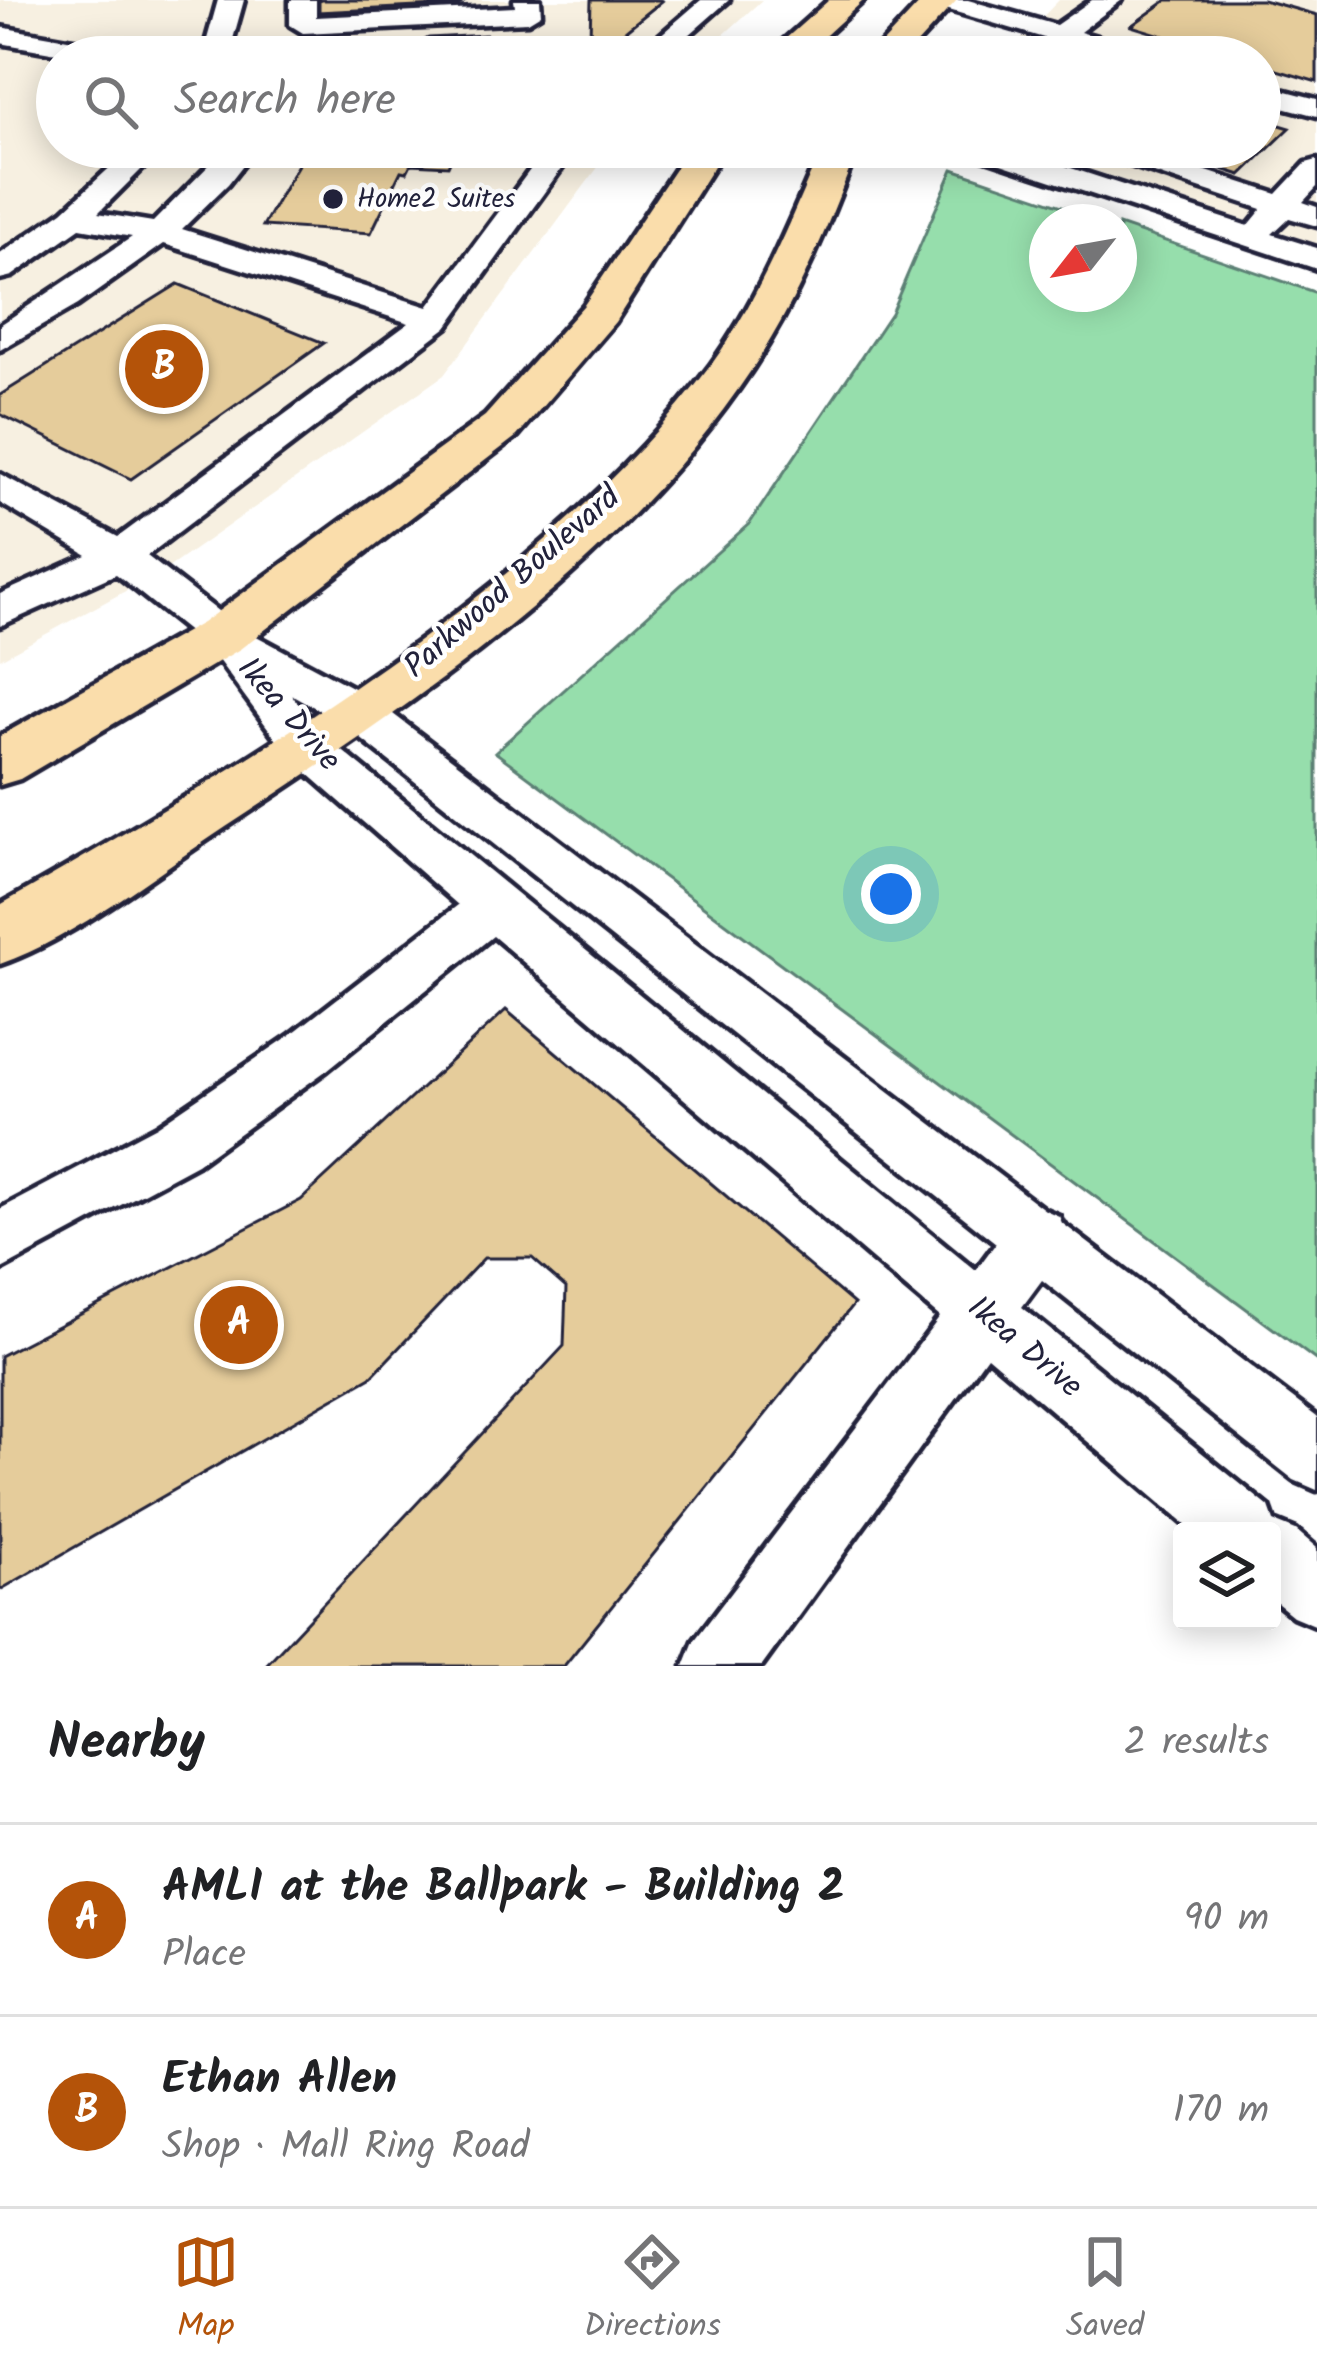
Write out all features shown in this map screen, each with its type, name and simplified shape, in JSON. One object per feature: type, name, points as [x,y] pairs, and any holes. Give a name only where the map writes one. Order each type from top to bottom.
[{"type":"main road","points":[[806,36],[848,0]]},
{"type":"main road","points":[[907,36],[941,0]]},
{"type":"main road","points":[[0,763],[221,636],[500,426],[600,313],[693,168]]},
{"type":"main road","name":"Parkwood Boulevard","points":[[0,937],[80,892],[306,746],[450,646],[595,520],[710,396],[776,290],[831,168]]},
{"type":"street","points":[[220,36],[231,0]]},
{"type":"street","points":[[303,0],[303,25],[528,14],[527,0]]},
{"type":"street","points":[[673,36],[716,0]]},
{"type":"street","points":[[941,0],[1029,36]]},
{"type":"street","points":[[1065,36],[1109,0]]},
{"type":"street","points":[[0,35],[36,41]]},
{"type":"street","points":[[1281,98],[1317,108]]},
{"type":"street","points":[[0,269],[74,218],[127,168]]},
{"type":"street","points":[[0,340],[163,233],[227,168]]},
{"type":"street","points":[[0,611],[120,556],[435,320],[547,168]]},
{"type":"street","points":[[1042,168],[1317,260]]},
{"type":"street","points":[[1102,188],[1111,168]]},
{"type":"street","points":[[1168,168],[1317,217]]},
{"type":"street","points":[[1252,238],[1317,170]]},
{"type":"street","points":[[74,218],[163,233],[435,320]]},
{"type":"street","points":[[0,486],[120,556],[221,636]]},
{"type":"street","name":"Ikea Drive","points":[[221,636],[356,710],[1317,1457]]},
{"type":"street","name":"Ikea Drive","points":[[221,636],[306,746],[1234,1522]]},
{"type":"street","points":[[0,1241],[177,1144],[308,1053],[494,907]]},
{"type":"street","points":[[719,1666],[1038,1236]]},
{"type":"street","points":[[1281,1562],[1317,1592]]},
{"type":"shaded area","points":[[0,0],[762,0],[722,36],[36,36],[36,168],[597,168],[444,375],[168,568],[0,659]]},
{"type":"shaded area","points":[[1059,0],[1317,0],[1317,244],[1086,168],[1281,168],[1281,36],[1024,36]]},
{"type":"green space","points":[[953,169],[1056,204],[1029,204],[1029,312],[1137,312],[1137,231],[1317,293],[1317,1361],[495,752],[750,523],[891,313]]},
{"type":"building","points":[[319,0],[468,0],[458,5],[317,12]]},
{"type":"building","points":[[591,0],[662,1],[619,36],[590,36]]},
{"type":"building","points":[[1167,0],[1263,0],[1317,15],[1317,82],[1281,71],[1281,36],[1164,36],[1131,26]]},
{"type":"building","name":"Home2 Suites","points":[[296,168],[409,168],[401,171],[371,233],[263,226]]},
{"type":"building","points":[[1219,168],[1248,168],[1241,175]]},
{"type":"building","points":[[178,284],[324,343],[131,479],[0,414],[0,395]]},
{"type":"building","points":[[506,1010],[854,1304],[564,1666],[265,1666],[564,1346],[566,1288],[532,1258],[484,1258],[371,1377],[0,1590],[0,1356],[301,1200]]},
{"type":"place","name":"Home2 Suites","points":[[333,199]]},
{"type":"place","name":"Ethan Allen","points":[[164,369]]},
{"type":"place","name":"AMLI at the Ballpark - Building 2","points":[[239,1325]]}]
